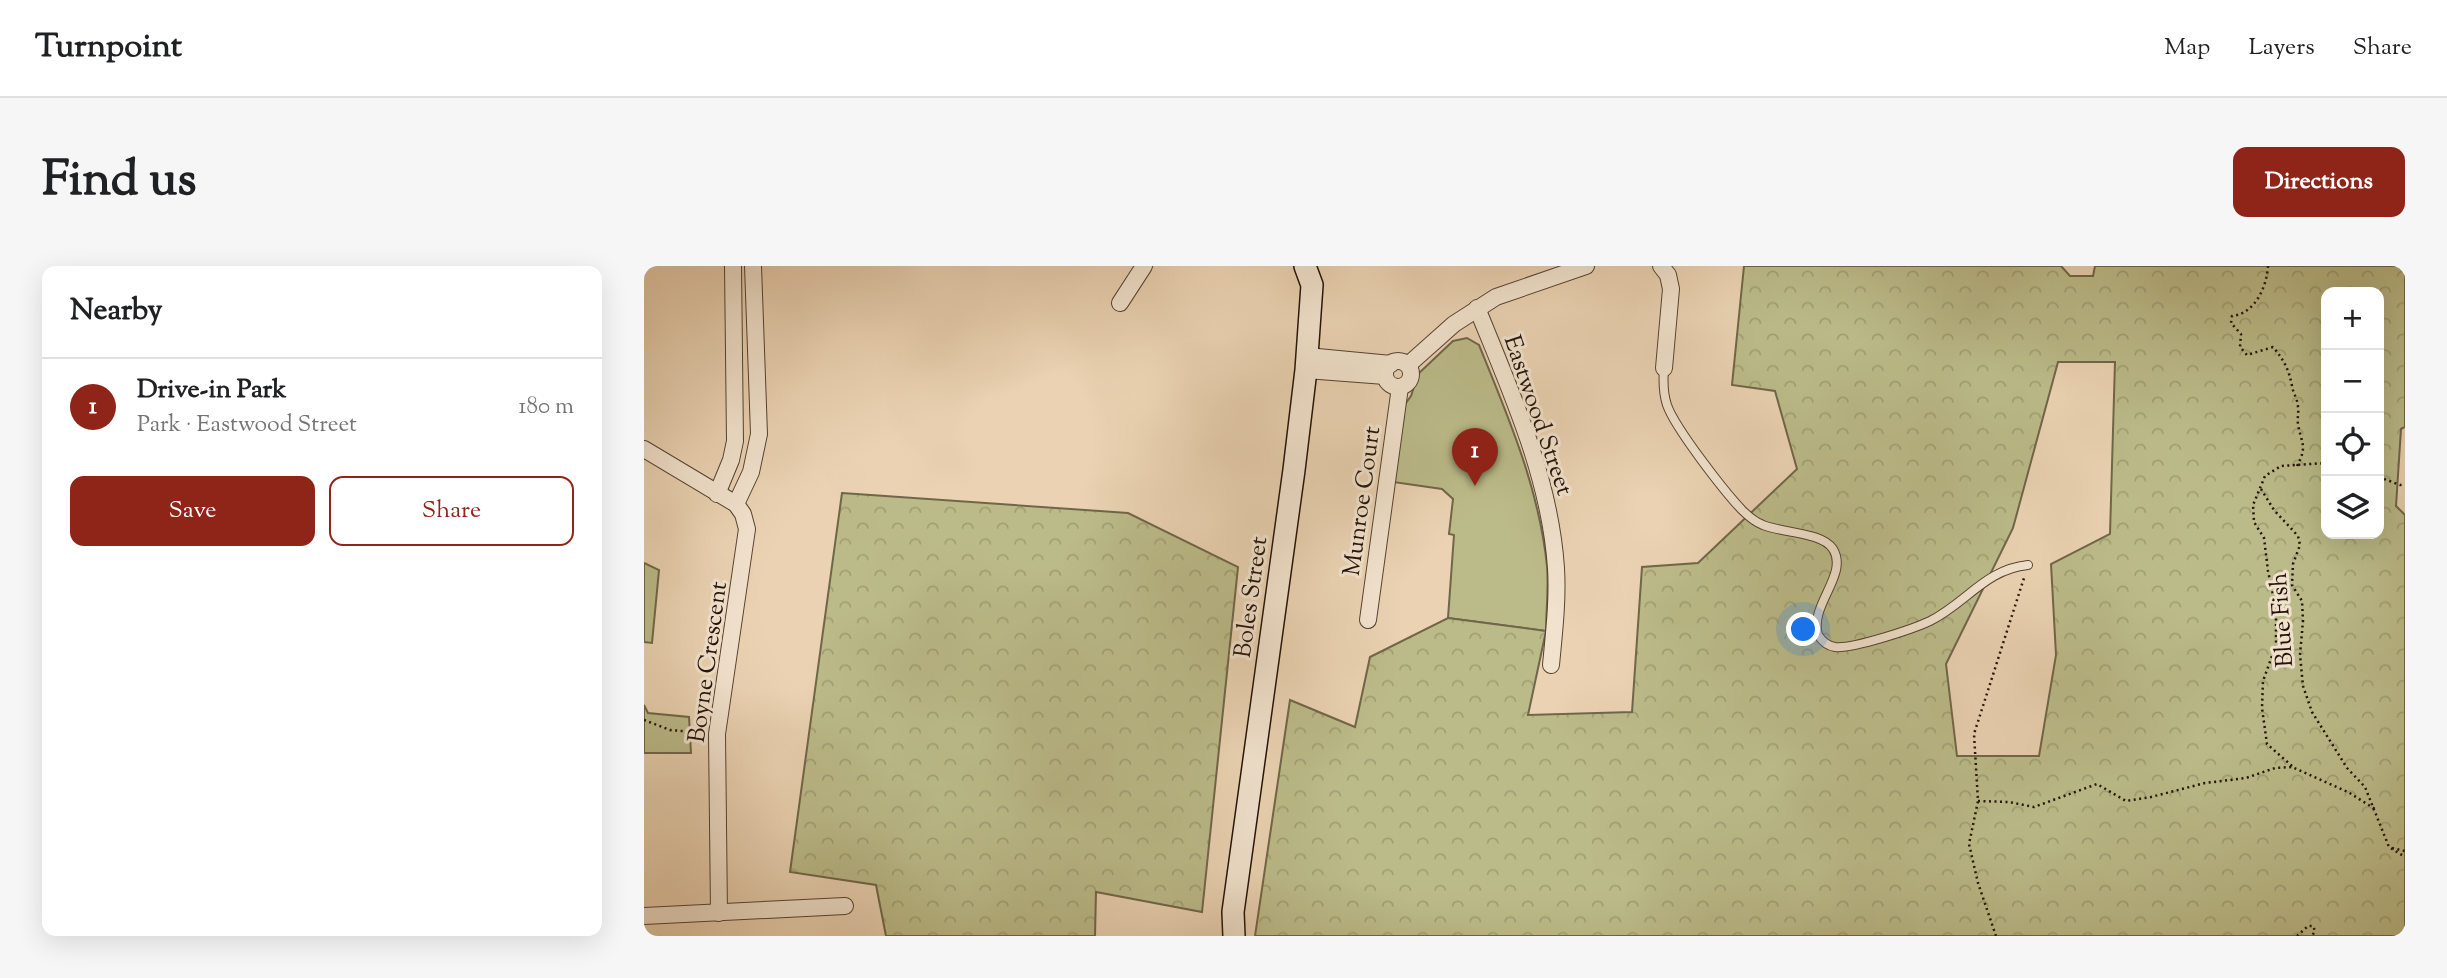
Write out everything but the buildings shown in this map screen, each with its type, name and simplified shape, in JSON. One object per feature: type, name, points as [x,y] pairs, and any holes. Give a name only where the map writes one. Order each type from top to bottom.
[{"type":"street","points":[[717,494],[731,460],[735,441],[733,266]]},
{"type":"street","points":[[644,449],[736,504],[751,472],[759,434],[753,266]]},
{"type":"street","points":[[1120,303],[1144,266]]},
{"type":"street","name":"Boles Street","points":[[1234,936],[1233,912],[1307,363],[1312,285],[1305,266]]},
{"type":"street","points":[[1408,365],[1435,339],[1477,308],[1516,289],[1586,266]]},
{"type":"street","points":[[1661,266],[1668,275],[1671,289],[1664,368]]},
{"type":"street","name":"Eastwood Street","points":[[1477,308],[1535,458],[1548,511],[1556,569],[1551,665]]},
{"type":"street","points":[[1307,363],[1388,370],[1399,361],[1408,365],[1411,379],[1400,387],[1390,385],[1388,370]]},
{"type":"street","name":"Munroe Court","points":[[1368,620],[1400,387]]},
{"type":"street","name":"Boyne Crescent","points":[[719,912],[717,734],[747,529],[743,514],[736,504]]},
{"type":"street","points":[[644,916],[845,906]]},
{"type":"lane","points":[[1664,368],[1664,391],[1672,416],[1741,509],[1765,526],[1824,540],[1834,550],[1837,563],[1834,577],[1816,622],[1818,635],[1826,643],[1834,647],[1850,645],[1930,621],[1998,572],[2013,566],[2028,565]]},
{"type":"path","points":[[2268,266],[2263,290],[2246,312],[2232,316],[2231,323],[2241,334],[2240,347],[2247,355],[2273,347],[2285,361],[2292,378],[2298,406],[2297,423],[2304,444],[2297,466]]},
{"type":"path","points":[[2321,464],[2281,466],[2265,476],[2253,505],[2254,522],[2264,538],[2276,609],[2276,645],[2263,681],[2262,708],[2267,744],[2292,767],[2348,792],[2375,809]]},
{"type":"path","points":[[2384,479],[2400,485],[2405,484]]},
{"type":"path","name":"Blue Fish","points":[[2261,489],[2274,510],[2298,536],[2300,545],[2293,564],[2292,585],[2302,601],[2304,621],[2300,654],[2304,686],[2312,712],[2347,768],[2365,787],[2389,847]]},
{"type":"path","points":[[1996,936],[1978,883],[1969,844],[1978,802],[1973,734],[2028,565]]},
{"type":"path","points":[[644,720],[670,730],[717,734]]},
{"type":"path","points":[[1978,802],[2008,802],[2034,807],[2097,784],[2126,801],[2205,783],[2246,778],[2275,768],[2292,767]]},
{"type":"path","points":[[2389,847],[2405,851]]},
{"type":"path","points":[[2389,847],[2405,857]]},
{"type":"path","points":[[2297,936],[2308,926],[2313,926],[2315,931],[2312,936]]},
{"type":"green space","points":[[1744,266],[2061,266],[2070,276],[2093,276],[2095,266],[2405,266],[2405,427],[2401,429],[2396,506],[2405,515],[2405,936],[1255,936],[1290,700],[1355,727],[1370,657],[1448,618],[1546,631],[1528,715],[1632,712],[1642,567],[1698,563],[1797,469],[1775,391],[1732,385]],"holes":[[[2058,362],[2115,362],[2110,534],[2051,564],[2056,655],[2039,756],[1957,756],[1946,664],[2013,528]]]},
{"type":"green space","points":[[1467,338],[1479,345],[1530,481],[1547,566],[1546,631],[1448,618],[1454,535],[1449,534],[1453,499],[1442,489],[1393,482],[1403,407],[1411,396],[1418,374],[1453,341]]},
{"type":"green space","points":[[842,493],[1128,513],[1238,567],[1202,912],[1096,892],[1095,936],[886,936],[876,885],[790,872]]},
{"type":"green space","points":[[644,563],[659,570],[652,643],[644,642]]},
{"type":"green space","points":[[644,705],[648,713],[689,717],[691,753],[644,753]]},
{"type":"place","name":"Drive-in Park","points":[[1475,486]]}]
